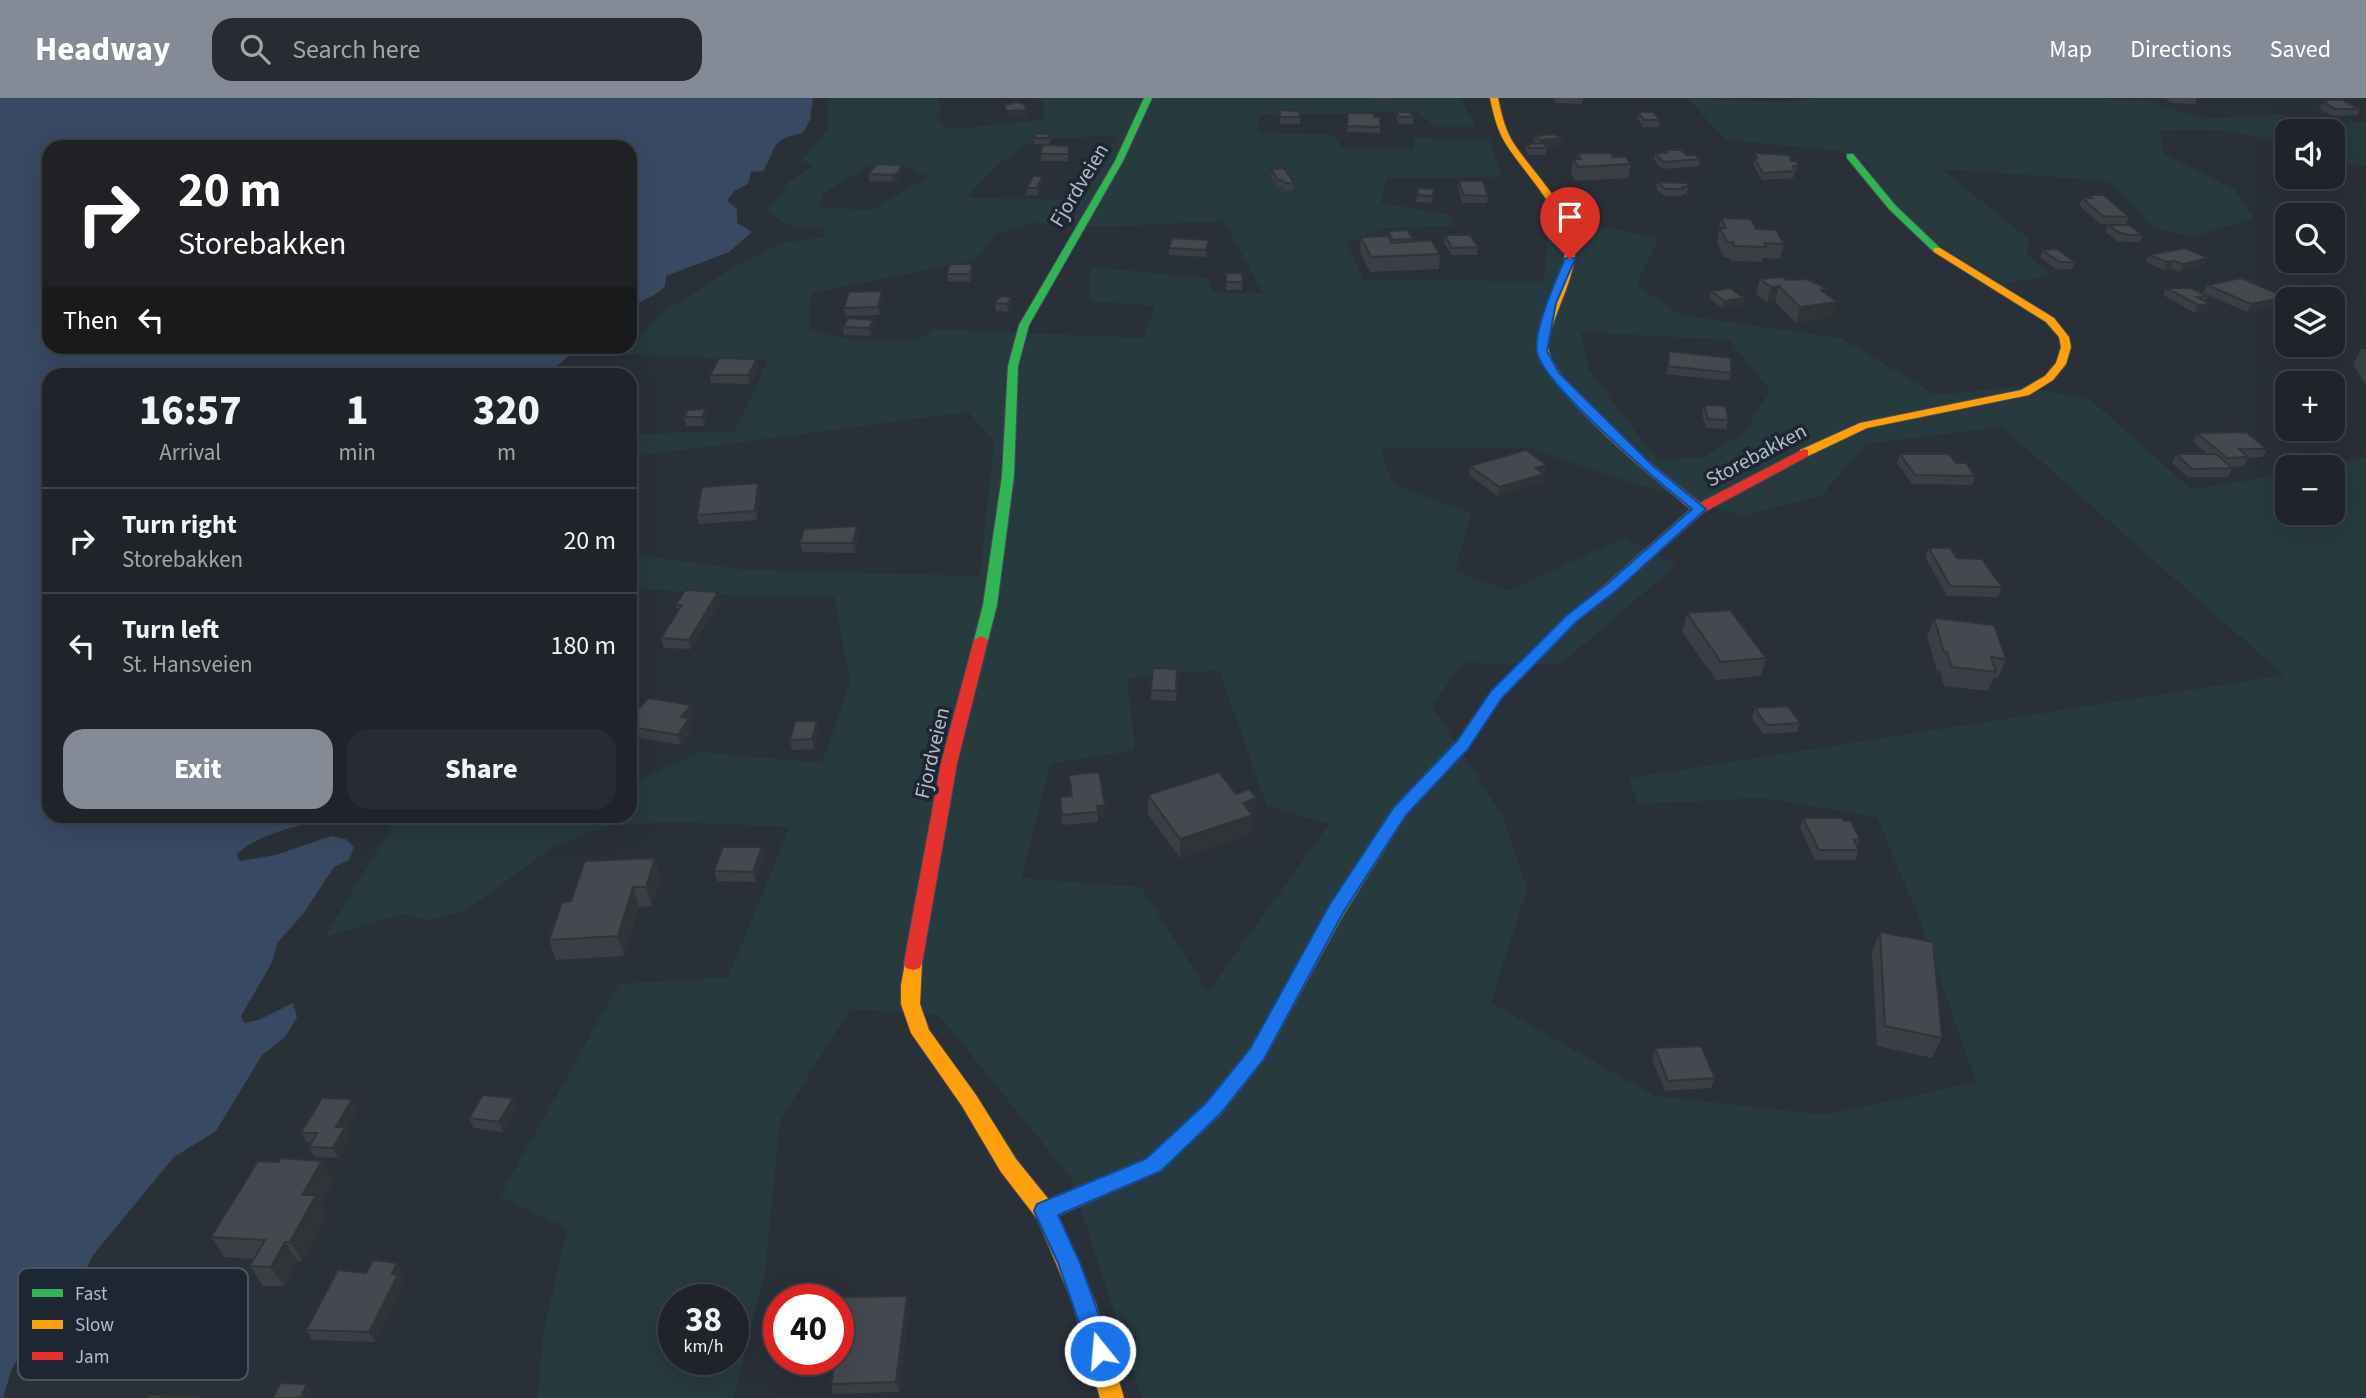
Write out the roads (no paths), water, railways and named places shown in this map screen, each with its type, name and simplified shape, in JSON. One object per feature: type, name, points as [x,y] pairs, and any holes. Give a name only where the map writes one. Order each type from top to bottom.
[{"type":"street","name":"Fjordveien","points":[[1112,1398],[1094,1328],[1045,1211],[1016,1176],[962,1090],[924,1042],[912,1012],[909,984],[948,763],[990,605],[1009,476],[1013,366],[1021,335],[1044,286],[1132,136],[1148,98]]},
{"type":"street","points":[[1494,98],[1498,119],[1506,135],[1539,182],[1569,240],[1570,259],[1551,303],[1542,351],[1554,375],[1648,467],[1699,509]]},
{"type":"street","name":"Storebakken","points":[[1045,1211],[1153,1165],[1213,1109],[1257,1054],[1337,909],[1400,811],[1462,745],[1496,695],[1572,618],[1612,587],[1699,509],[1832,438],[1864,425],[2025,393],[2049,379],[2064,354],[2064,334],[2050,319],[1953,262],[1921,239],[1885,202],[1850,156]]},
{"type":"water","points":[[0,98],[813,98],[810,120],[803,133],[779,142],[763,171],[751,172],[748,184],[734,191],[727,201],[737,209],[737,223],[752,232],[729,252],[666,276],[665,286],[660,291],[637,304],[637,140],[42,140],[42,354],[571,354],[554,368],[42,368],[42,823],[308,823],[256,841],[236,855],[240,861],[276,855],[331,836],[346,839],[354,847],[349,860],[334,867],[303,914],[278,942],[271,964],[241,1016],[244,1023],[259,1020],[293,1003],[297,1017],[285,1037],[262,1055],[216,1131],[174,1157],[93,1255],[86,1268],[18,1268],[18,1359],[12,1368],[3,1398],[0,1398]]}]
